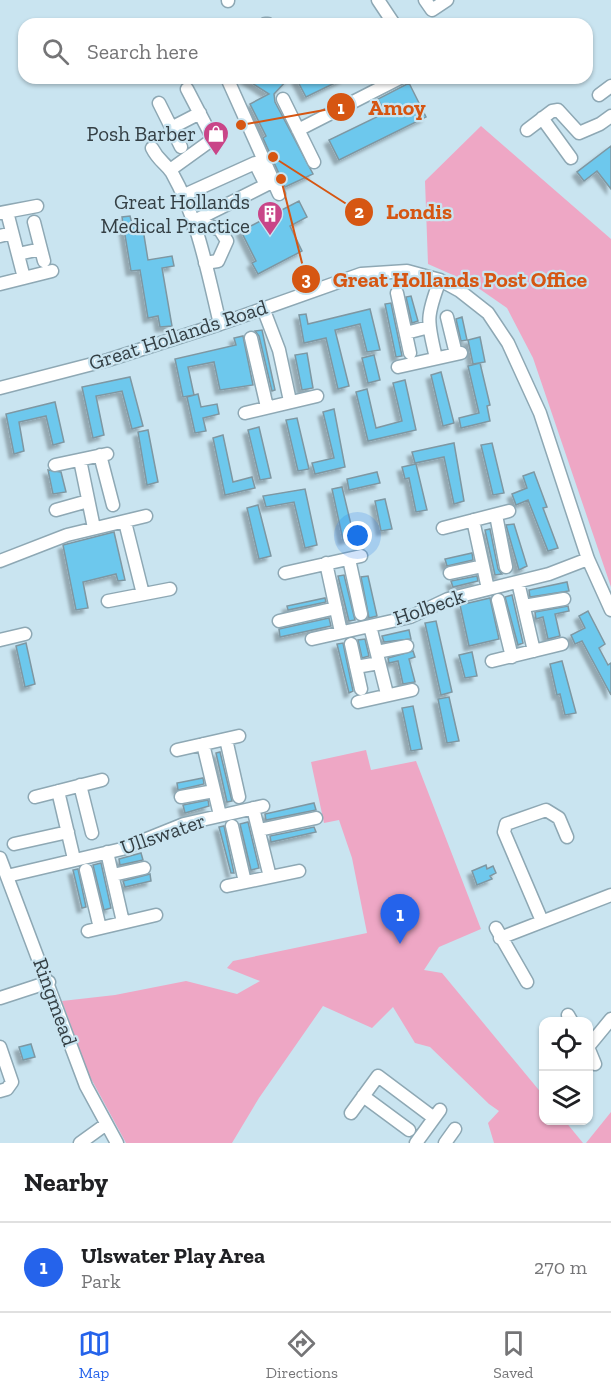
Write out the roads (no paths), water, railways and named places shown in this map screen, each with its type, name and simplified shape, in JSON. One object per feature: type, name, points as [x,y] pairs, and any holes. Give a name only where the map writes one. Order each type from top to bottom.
[{"type":"street","points":[[378,0],[390,18]]},
{"type":"street","points":[[428,5],[447,0]]},
{"type":"street","points":[[230,84],[279,194]]},
{"type":"street","points":[[298,130],[388,84]]},
{"type":"street","points":[[599,95],[611,87]]},
{"type":"street","points":[[170,170],[213,139],[187,89]]},
{"type":"street","points":[[283,99],[314,162]]},
{"type":"street","points":[[159,103],[181,147]]},
{"type":"street","points":[[527,130],[542,118],[558,110],[579,133],[600,124],[611,116]]},
{"type":"street","points":[[171,128],[200,113]]},
{"type":"street","points":[[542,118],[572,158]]},
{"type":"street","points":[[152,148],[159,162],[170,170],[182,196],[205,263],[220,324]]},
{"type":"street","points":[[182,196],[255,163],[266,185],[193,225]]},
{"type":"street","points":[[24,278],[18,254],[6,234],[3,212],[38,206]]},
{"type":"street","points":[[34,222],[46,261]]},
{"type":"street","points":[[193,225],[210,226],[220,230],[227,241],[218,261],[205,263]]},
{"type":"street","points":[[18,254],[46,261]]},
{"type":"street","points":[[0,284],[24,278],[46,261]]},
{"type":"street","name":"Great Hollands Road","points":[[0,388],[108,360],[220,324],[361,274],[406,271],[440,280],[460,291],[488,313],[508,343],[540,413],[588,559],[611,610]]},
{"type":"street","points":[[436,358],[428,311],[440,280]]},
{"type":"street","points":[[397,293],[410,353]]},
{"type":"street","points":[[263,309],[279,350],[290,401]]},
{"type":"street","points":[[398,367],[458,353],[447,317]]},
{"type":"street","points":[[406,333],[429,327]]},
{"type":"street","points":[[251,338],[267,407]]},
{"type":"street","points":[[245,412],[317,396]]},
{"type":"street","points":[[55,465],[104,454],[113,506]]},
{"type":"street","points":[[80,460],[94,528]]},
{"type":"street","points":[[56,510],[88,501]]},
{"type":"street","points":[[443,528],[502,513],[506,567]]},
{"type":"street","points":[[0,561],[67,535],[146,516]]},
{"type":"street","name":"Holbeck","points":[[473,520],[488,588]]},
{"type":"street","points":[[125,522],[143,594]]},
{"type":"street","points":[[285,573],[355,557],[361,614]]},
{"type":"street","name":"Holbeck","points":[[312,639],[410,617],[448,599],[549,574],[588,559]]},
{"type":"street","points":[[326,563],[341,632]]},
{"type":"street","points":[[450,573],[483,566]]},
{"type":"street","points":[[518,582],[534,651]]},
{"type":"street","points":[[108,601],[170,588]]},
{"type":"street","points":[[524,606],[564,599]]},
{"type":"street","points":[[498,600],[512,657]]},
{"type":"street","points":[[279,621],[336,608]]},
{"type":"street","name":"Holbeck","points":[[370,626],[387,694]]},
{"type":"street","points":[[0,639],[25,634]]},
{"type":"street","points":[[492,661],[562,644]]},
{"type":"street","points":[[351,645],[361,688]]},
{"type":"street","points":[[356,667],[407,646]]},
{"type":"street","points":[[358,702],[412,690]]},
{"type":"street","points":[[177,750],[239,736]]},
{"type":"street","points":[[226,739],[239,797]]},
{"type":"street","name":"Ullswater","points":[[203,744],[220,815]]},
{"type":"street","points":[[35,797],[102,780]]},
{"type":"street","points":[[80,786],[92,833]]},
{"type":"street","points":[[58,791],[74,859]]},
{"type":"street","points":[[181,797],[214,791]]},
{"type":"street","name":"Ullswater","points":[[7,876],[107,852],[143,842],[184,824],[258,807],[259,830],[270,877]]},
{"type":"street","points":[[542,921],[504,832],[506,824],[546,810],[559,818],[567,837]]},
{"type":"street","points":[[259,830],[316,818]]},
{"type":"street","points":[[232,826],[245,882]]},
{"type":"street","points":[[14,844],[68,832]]},
{"type":"street","name":"Ullswater","points":[[107,852],[123,922]]},
{"type":"street","name":"Ringmead","points":[[0,858],[49,982],[86,1086],[105,1125],[117,1143]]},
{"type":"street","points":[[113,875],[144,868]]},
{"type":"street","points":[[86,870],[94,929],[156,915]]},
{"type":"street","points":[[227,886],[299,871]]},
{"type":"street","points":[[527,982],[498,933],[610,898]]},
{"type":"street","points":[[0,998],[49,982]]},
{"type":"street","points":[[593,1041],[611,1019]]},
{"type":"street","points":[[0,1047],[12,1082],[7,1089],[0,1091]]},
{"type":"street","points":[[593,1059],[595,1064]]},
{"type":"street","points":[[351,1113],[378,1076],[437,1114],[416,1143]]},
{"type":"street","points":[[363,1096],[409,1130]]},
{"type":"street","points":[[80,1143],[105,1125]]},
{"type":"street","points":[[445,1143],[455,1129]]},
{"type":"place","name":"Amoy","points":[[241,125]]},
{"type":"place","name":"Posh Barber","points":[[216,157]]},
{"type":"place","name":"Londis","points":[[273,157]]},
{"type":"place","name":"Great Hollands Post Office","points":[[281,179]]},
{"type":"place","name":"Great Hollands Medical Practice","points":[[270,237]]},
{"type":"place","name":"Ulswater Play Area","points":[[400,944]]}]
